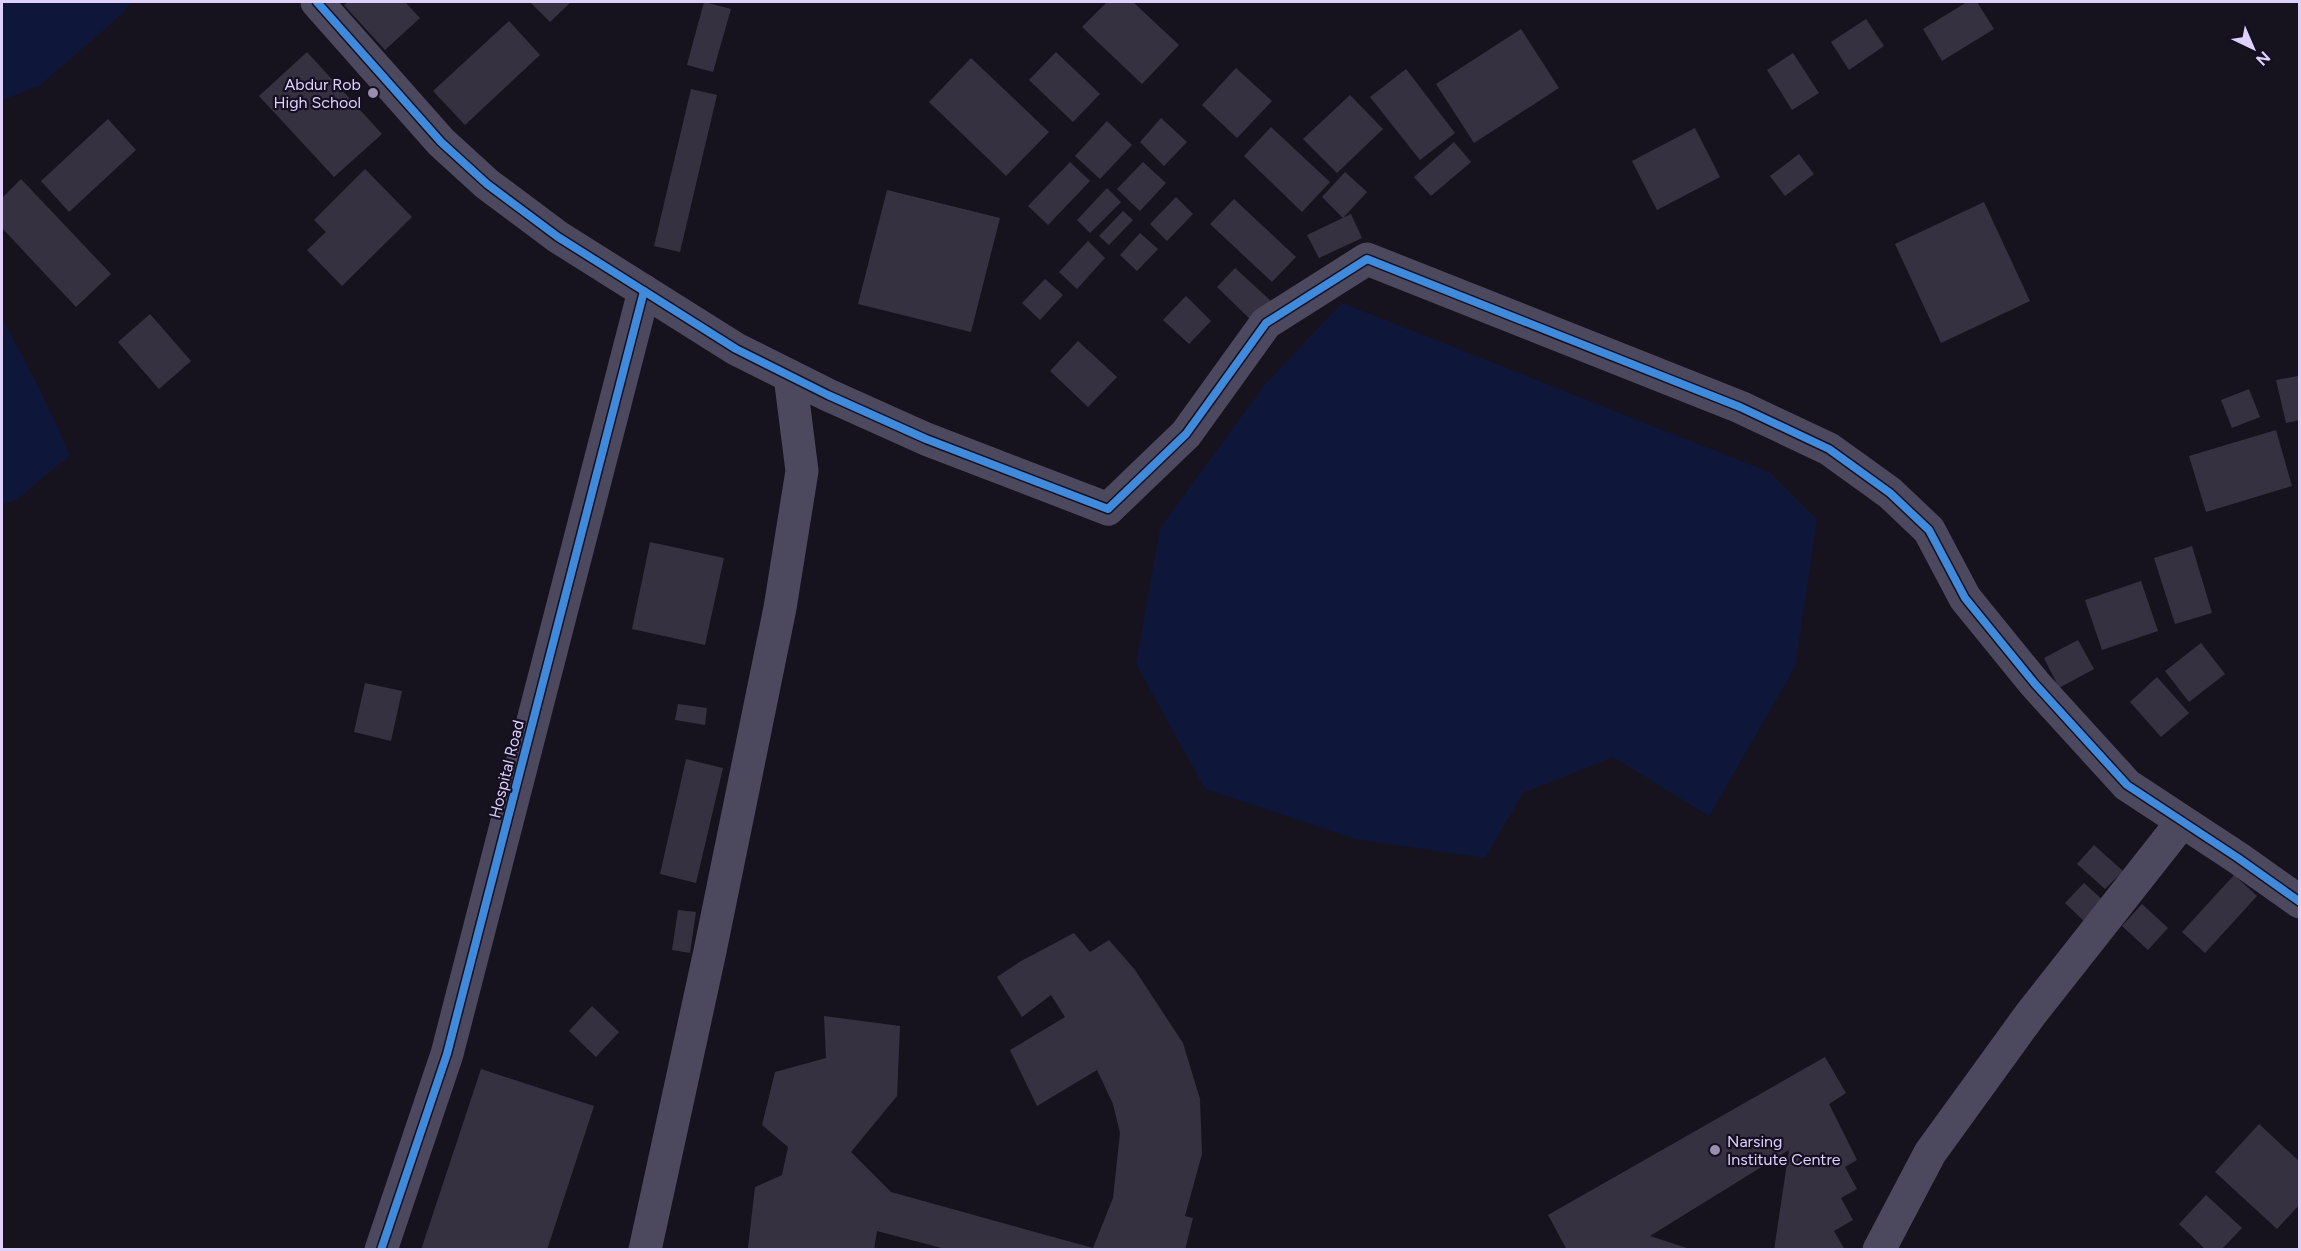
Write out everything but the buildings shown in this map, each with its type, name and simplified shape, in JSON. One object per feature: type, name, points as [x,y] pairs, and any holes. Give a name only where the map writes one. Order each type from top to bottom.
[{"type":"street","points":[[317,2],[441,142],[487,184],[558,237],[736,349],[790,376],[926,439],[1108,509],[1186,434],[1266,323],[1367,259],[1740,406],[1828,449],[1890,493],[1929,530],[1965,598],[2035,684],[2127,785],[2300,902]]},
{"type":"street","name":"Hospital Road","points":[[381,1250],[447,1054],[644,291]]},
{"type":"street","points":[[645,1250],[710,951],[780,608],[802,471],[790,376]]},
{"type":"street","points":[[1879,1250],[1930,1153],[2030,1015],[2182,822]]},
{"type":"water","points":[[2,2],[131,2],[122,14],[39,86],[2,100]]},
{"type":"water","points":[[1342,303],[1769,472],[1817,520],[1795,667],[1709,816],[1613,757],[1523,793],[1485,858],[1355,839],[1205,789],[1136,664],[1160,528],[1266,383]]},
{"type":"water","points":[[2,318],[39,388],[70,455],[16,500],[2,504]]},
{"type":"cycle path","points":[[317,2],[441,142],[487,184],[558,237],[736,349],[828,395],[926,439],[1108,509],[1186,434],[1266,323],[1367,259],[1740,407],[1829,449],[1890,493],[1929,530],[1965,598],[2035,684],[2127,785],[2300,902]]},
{"type":"cycle path","points":[[381,1250],[447,1054],[644,291]]},
{"type":"place","name":"Abdur Rob High School","points":[[373,93]]},
{"type":"place","name":"Narsing Institute Centre","points":[[1715,1150]]}]
